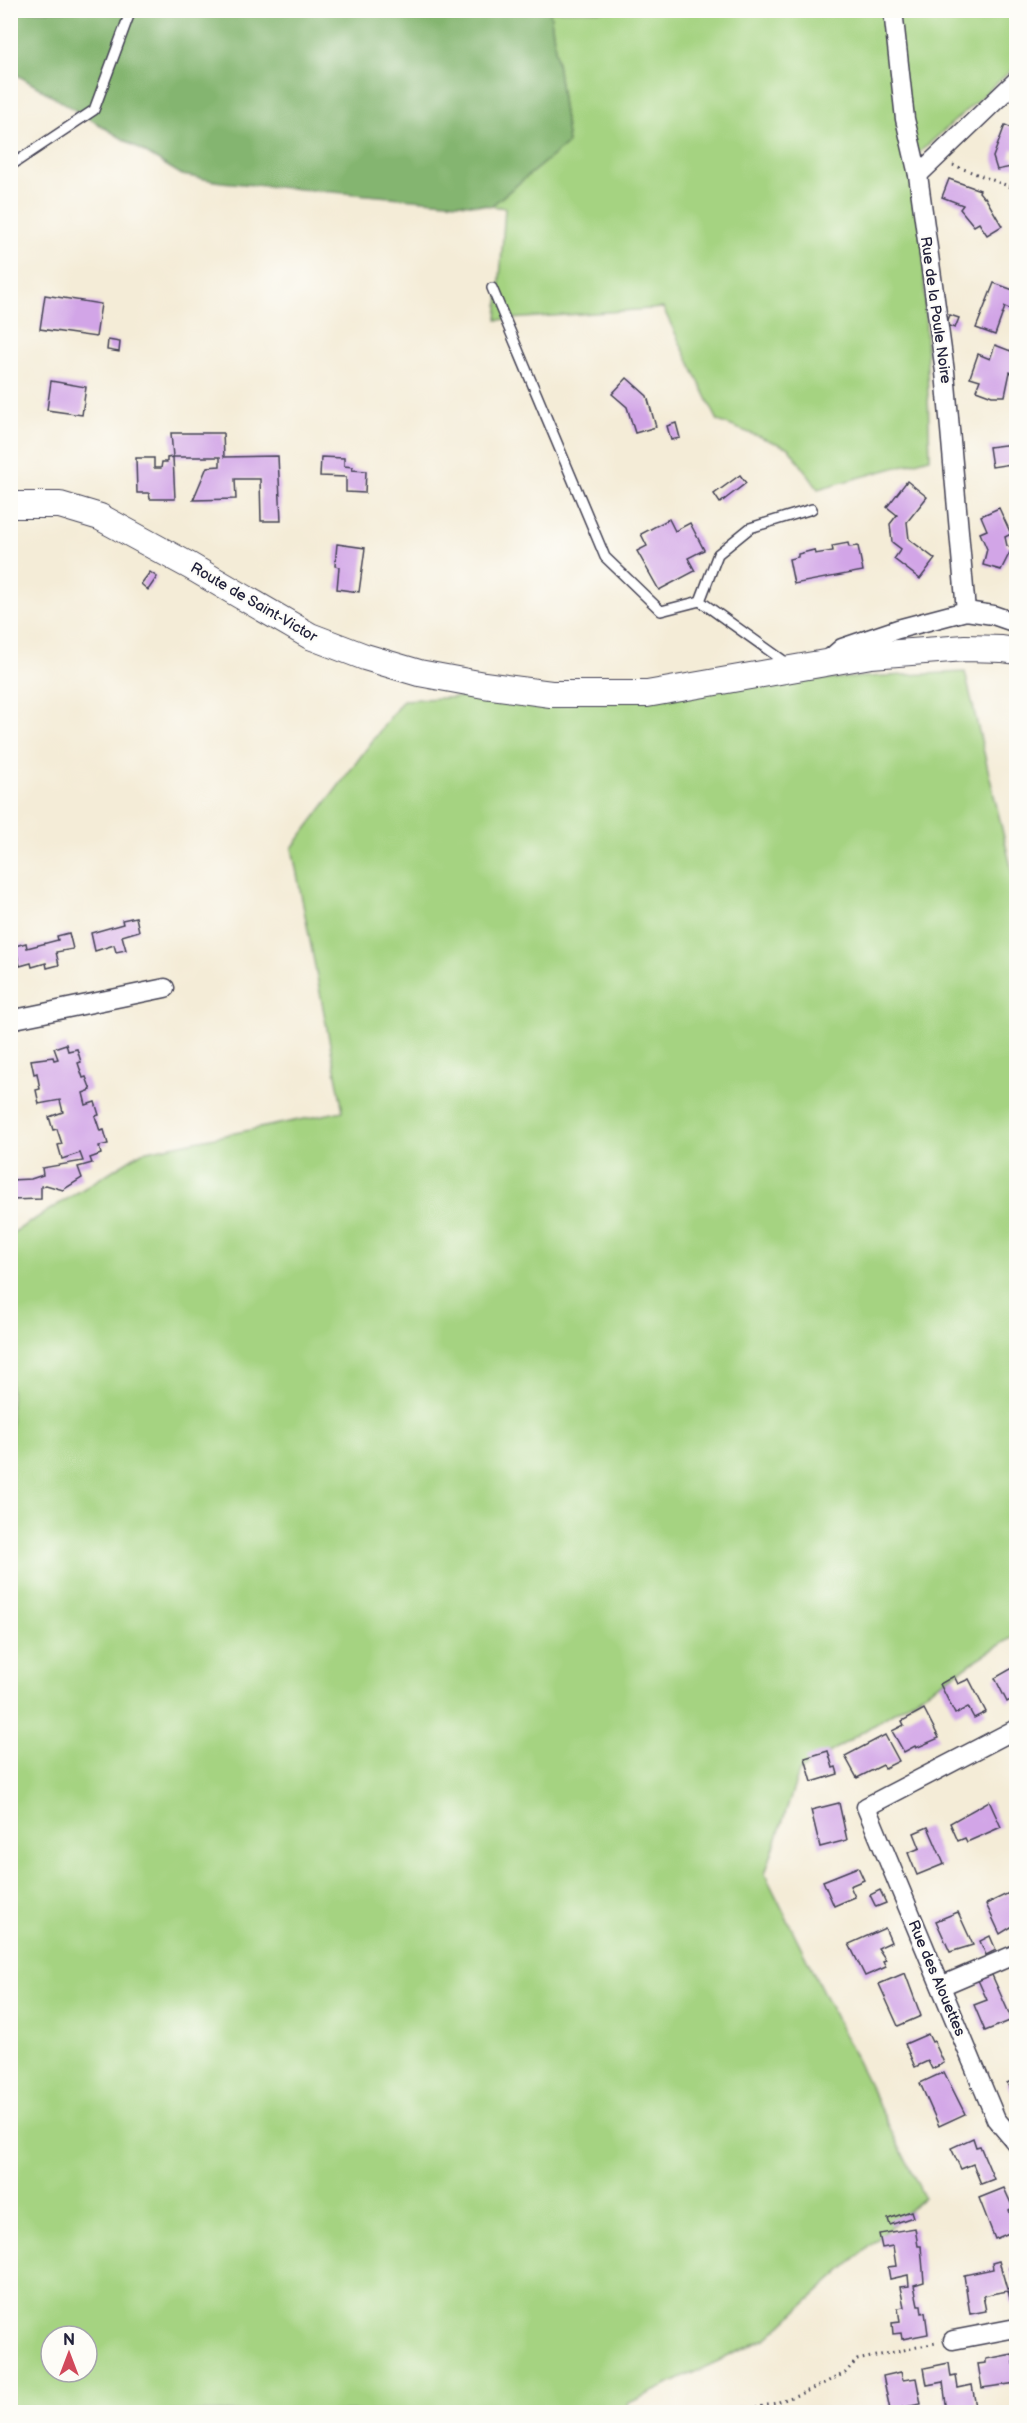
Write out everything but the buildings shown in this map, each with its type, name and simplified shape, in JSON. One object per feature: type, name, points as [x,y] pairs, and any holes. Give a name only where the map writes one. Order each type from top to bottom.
[{"type":"main road","name":"Route de Saint-Victor","points":[[10,505],[60,505],[100,517],[310,636],[365,657],[419,673],[484,685],[550,694],[647,694],[871,655],[933,649],[1002,648],[1017,651]]},
{"type":"street","name":"Rue de la Poule Noire","points":[[893,10],[905,119],[918,175],[945,372],[966,611]]},
{"type":"street","points":[[918,175],[1017,81]]},
{"type":"street","points":[[824,663],[842,648],[898,628],[966,611],[993,615],[1017,623]]},
{"type":"street","points":[[10,1020],[165,988]]},
{"type":"street","name":"Rue des Alouettes","points":[[1016,2143],[996,2119],[866,1807],[1017,1729]]},
{"type":"street","points":[[941,1986],[1017,1954]]},
{"type":"street","points":[[953,2340],[1017,2328]]},
{"type":"lane","points":[[10,166],[94,110],[130,10]]},
{"type":"lane","points":[[492,288],[604,557],[661,611],[700,601],[795,668]]},
{"type":"lane","points":[[700,601],[718,554],[750,528],[812,509]]},
{"type":"path","points":[[935,158],[1017,189]]},
{"type":"path","points":[[738,2412],[776,2403],[810,2390],[845,2373],[856,2360],[953,2340]]},
{"type":"green space","points":[[10,11],[550,11],[568,143],[491,206],[221,182],[182,175],[11,71]]},
{"type":"green space","points":[[550,11],[1016,11],[1016,66],[912,159],[923,240],[930,458],[818,489],[789,448],[718,421],[663,308],[497,320],[505,208],[491,206],[568,143]]},
{"type":"green space","points":[[965,672],[1016,888],[1016,1635],[799,1772],[765,1874],[924,2197],[767,2338],[629,2403],[624,2412],[11,2412],[11,1234],[142,1152],[343,1111],[292,848],[403,700]]}]
